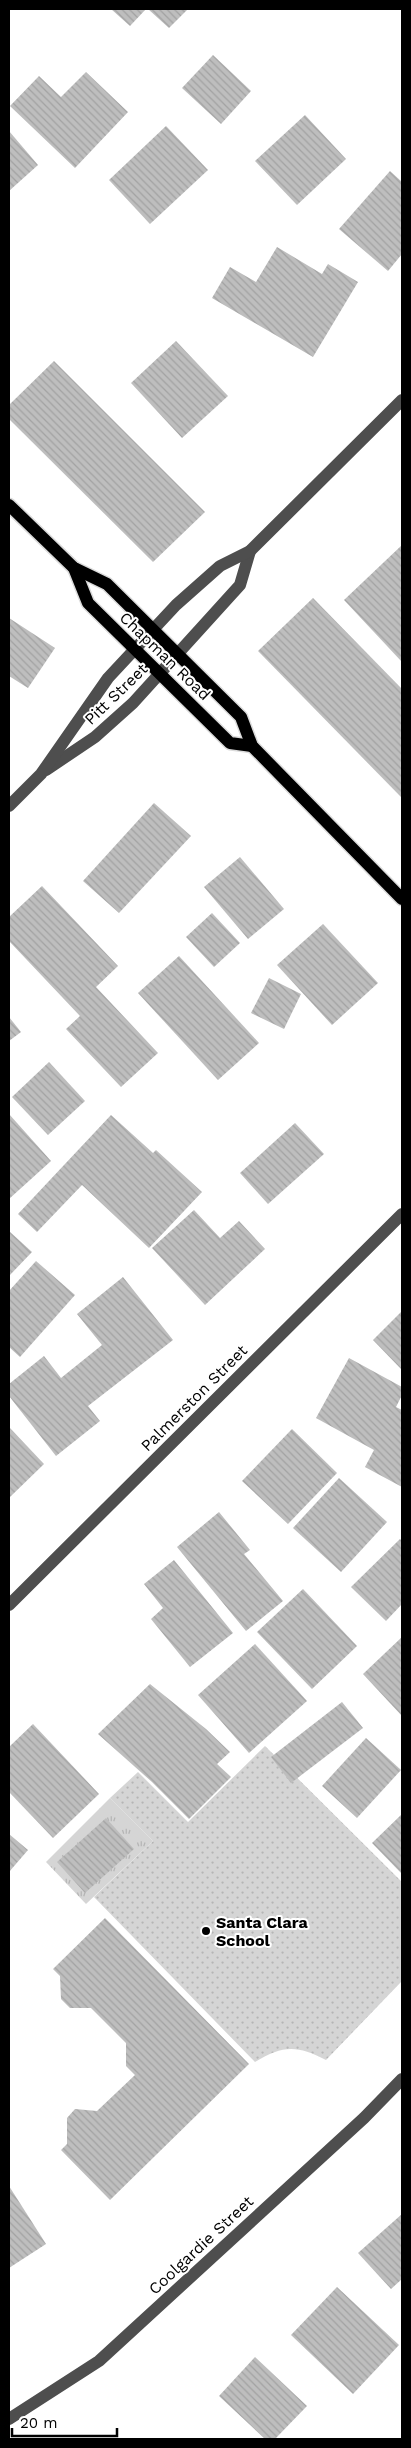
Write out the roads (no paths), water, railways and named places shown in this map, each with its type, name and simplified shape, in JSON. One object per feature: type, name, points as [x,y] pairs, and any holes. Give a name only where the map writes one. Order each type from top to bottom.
[{"type":"main road","name":"Chapman Road","points":[[9,505],[74,568],[107,584],[241,718],[252,746],[402,899]]},
{"type":"main road","name":"Chapman Road","points":[[74,568],[88,604],[230,743],[252,746]]},
{"type":"street","name":"Pitt Street","points":[[9,806],[41,774],[108,678],[176,605],[220,566],[250,551],[402,400]]},
{"type":"street","name":"Pitt Street","points":[[41,774],[95,737],[133,703],[240,585],[250,551]]},
{"type":"street","name":"Palmerston Street","points":[[9,1605],[402,1214]]},
{"type":"street","name":"Coolgardie Street","points":[[9,2419],[100,2360],[364,2118],[402,2079]]},
{"type":"place","name":"Santa Clara School","points":[[206,1931]]}]
